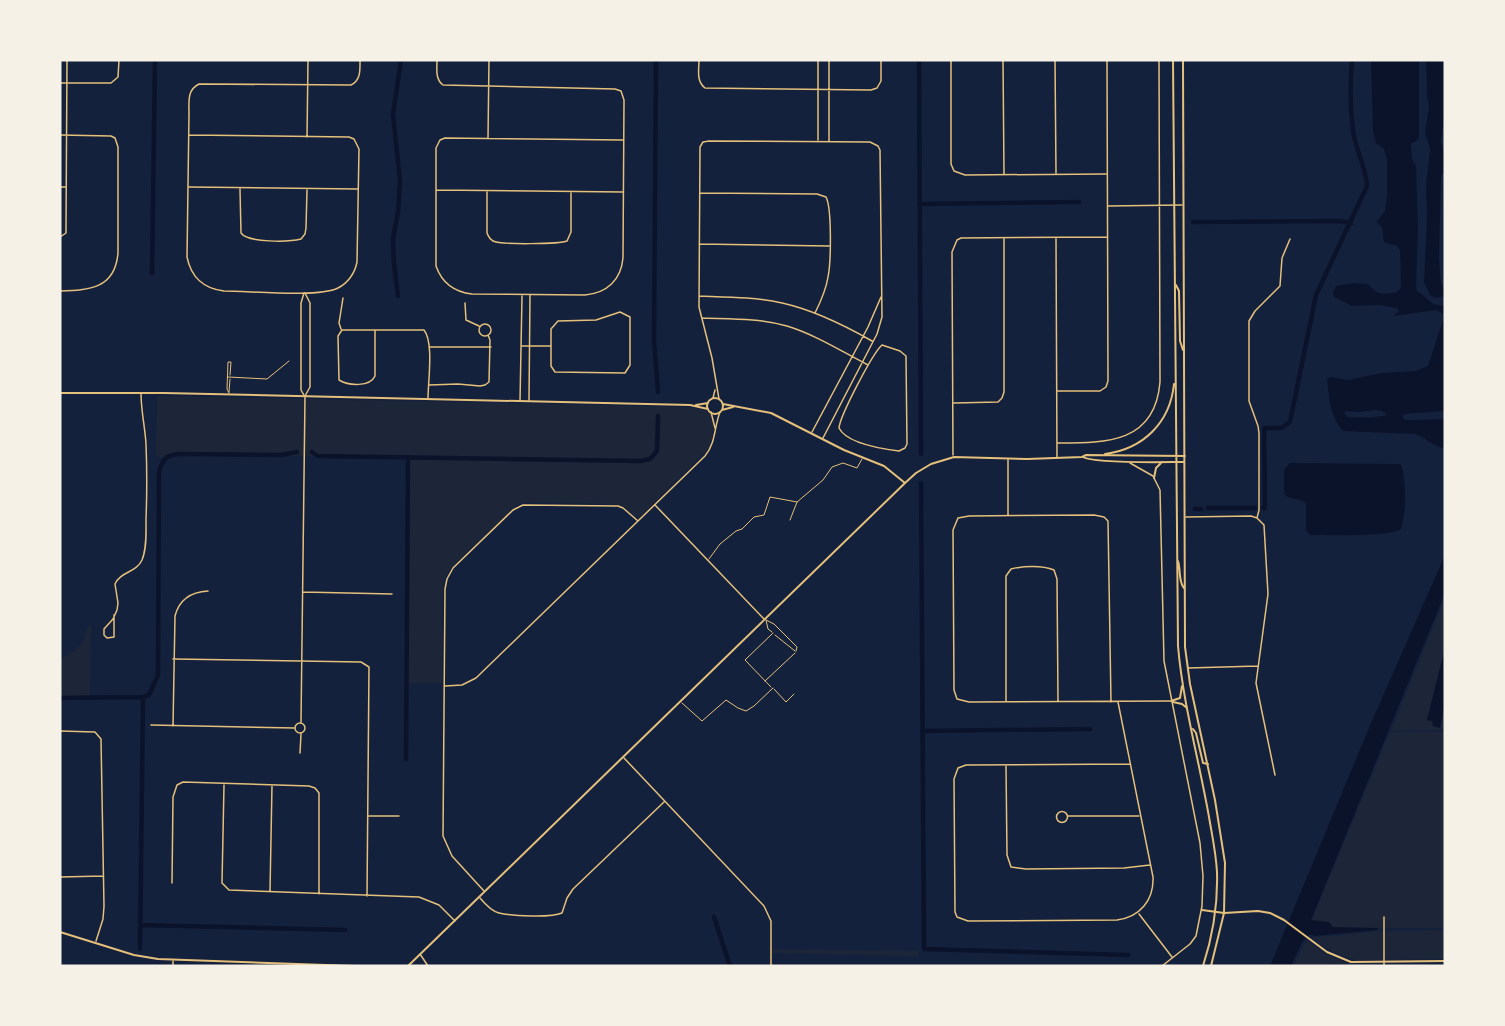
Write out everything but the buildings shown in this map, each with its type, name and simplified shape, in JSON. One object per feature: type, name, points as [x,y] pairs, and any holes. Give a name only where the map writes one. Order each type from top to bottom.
[{"type":"main road","points":[[1173,60],[1177,630],[1182,683],[1217,863],[1216,912],[1203,966]]},
{"type":"main road","points":[[1183,60],[1185,647],[1187,668],[1208,764],[1225,863],[1224,913],[1211,966]]},
{"type":"main road","points":[[1174,283],[1179,291],[1180,341],[1184,350]]},
{"type":"main road","points":[[1101,455],[1133,447],[1155,431],[1169,405],[1175,369]]},
{"type":"main road","points":[[60,393],[229,393],[304,397],[690,405],[708,403],[713,398],[719,399],[723,404],[765,410],[884,466],[905,483]]},
{"type":"main road","points":[[708,403],[709,411]]},
{"type":"main road","points":[[721,411],[723,404]]},
{"type":"main road","points":[[690,405],[709,411],[721,411],[735,406]]},
{"type":"main road","points":[[408,966],[916,473],[931,464],[954,457],[1185,456]]},
{"type":"main road","points":[[1083,457],[1090,460],[1185,462]]},
{"type":"main road","points":[[1154,478],[1156,468],[1163,462]]},
{"type":"main road","points":[[1177,558],[1181,584],[1184,588]]},
{"type":"main road","points":[[1180,669],[1187,668]]},
{"type":"main road","points":[[1171,702],[1181,696],[1182,683]]},
{"type":"main road","points":[[1171,702],[1180,703],[1188,708]]},
{"type":"main road","points":[[1191,727],[1196,733],[1203,763],[1208,764]]},
{"type":"main road","points":[[1202,910],[1224,913],[1264,912],[1284,920],[1327,952],[1355,963],[1445,961]]},
{"type":"main road","points":[[60,932],[141,956],[173,960],[355,966]]},
{"type":"street","points":[[61,237],[66,228],[67,60]]},
{"type":"street","points":[[60,83],[111,83],[119,71],[119,60]]},
{"type":"street","points":[[307,137],[308,60]]},
{"type":"street","points":[[189,135],[349,137],[354,139],[359,149],[357,262],[353,273],[343,285],[333,290],[321,293],[213,290],[202,284],[192,272],[188,257],[189,93],[192,87],[199,84],[351,85],[356,83],[359,76],[360,60]]},
{"type":"street","points":[[437,60],[436,75],[439,82],[449,86],[603,88],[621,91],[624,100],[622,265],[620,274],[613,284],[602,292],[591,295],[464,294],[452,288],[441,278],[436,266],[436,148],[440,141],[446,138],[623,140]]},
{"type":"street","points":[[488,138],[489,60]]},
{"type":"street","points":[[699,60],[699,77],[701,85],[705,88],[818,90],[877,88],[881,81],[880,60]]},
{"type":"street","points":[[818,60],[818,142]]},
{"type":"street","points":[[828,60],[829,142]]},
{"type":"street","points":[[951,60],[951,164],[954,171],[965,175],[1107,174]]},
{"type":"street","points":[[1003,60],[1004,175]]},
{"type":"street","points":[[1055,60],[1056,174]]},
{"type":"street","points":[[1057,391],[1100,391],[1106,387],[1108,381],[1107,60]]},
{"type":"street","points":[[1057,443],[1103,442],[1125,437],[1143,424],[1155,406],[1160,382],[1159,60]]},
{"type":"street","points":[[60,135],[111,136],[118,144],[118,254],[115,268],[109,278],[94,288],[60,291]]},
{"type":"street","points":[[719,399],[698,296],[699,152],[703,142],[870,142],[878,146],[880,150],[882,317],[873,341],[822,438]]},
{"type":"street","points":[[60,187],[66,187]]},
{"type":"street","points":[[188,187],[359,189]]},
{"type":"street","points":[[240,188],[241,232],[247,238],[263,240],[301,239],[305,234],[307,189]]},
{"type":"street","points":[[436,189],[623,192]]},
{"type":"street","points":[[487,191],[487,233],[499,243],[563,243],[571,232],[571,192]]},
{"type":"street","points":[[699,193],[822,194],[829,202],[828,276],[815,313]]},
{"type":"street","points":[[1107,206],[1183,205]]},
{"type":"street","points":[[954,457],[952,252],[957,240],[961,238],[1108,237]]},
{"type":"street","points":[[953,403],[998,402],[1004,392],[1004,238]]},
{"type":"street","points":[[1056,238],[1057,458]]},
{"type":"street","points":[[1257,518],[1259,510],[1259,433],[1249,401],[1249,321],[1255,310],[1280,286],[1282,258],[1290,239]]},
{"type":"street","points":[[698,244],[829,246]]},
{"type":"street","points":[[304,292],[310,303],[310,387],[304,397]]},
{"type":"street","points":[[300,753],[301,733],[305,729],[304,724],[301,723],[304,397],[301,390],[301,303],[304,292]]},
{"type":"street","points":[[520,401],[522,295]]},
{"type":"street","points":[[529,401],[530,295]]},
{"type":"street","points":[[698,296],[771,300],[815,313],[873,341]]},
{"type":"street","points":[[812,433],[853,357],[881,297]]},
{"type":"street","points":[[343,298],[339,323],[342,330],[339,336],[339,380],[349,384],[369,384],[373,381],[375,331]]},
{"type":"street","points":[[428,385],[485,385],[489,382],[488,335],[491,330],[484,324],[480,326],[466,320],[465,303]]},
{"type":"street","points":[[620,312],[630,317],[630,365],[625,373],[555,372],[551,366],[550,346],[552,325],[558,321],[596,320],[620,312]]},
{"type":"street","points":[[701,318],[746,320],[787,326],[811,335],[869,365]]},
{"type":"street","points":[[480,326],[479,333],[484,336],[488,335]]},
{"type":"street","points":[[342,330],[424,330],[428,334],[429,347],[428,399]]},
{"type":"street","points":[[521,345],[550,346]]},
{"type":"street","points":[[882,345],[905,355],[906,447],[899,451],[887,449],[847,437],[839,428],[842,415],[882,345]]},
{"type":"street","points":[[429,347],[490,347]]},
{"type":"street","points":[[713,398],[716,386]]},
{"type":"street","points":[[114,615],[114,637],[107,638],[104,635],[104,629],[114,615],[118,603],[115,584],[120,576],[140,564],[146,540],[146,444],[141,415],[141,393]]},
{"type":"street","points":[[709,411],[714,419],[715,432]]},
{"type":"street","points":[[444,686],[462,685],[476,678],[709,452],[721,411]]},
{"type":"street","points":[[835,412],[842,415]]},
{"type":"street","points":[[1008,458],[1008,516]]},
{"type":"street","points":[[1126,461],[1144,469],[1154,478],[1160,495],[1162,641],[1171,702],[1202,859],[1202,910],[1198,932],[1194,940],[1162,966]]},
{"type":"street","points":[[485,892],[455,861],[444,841],[445,589],[447,579],[453,568],[513,510],[528,504],[612,506],[623,508],[638,521]]},
{"type":"street","points":[[655,505],[765,620]]},
{"type":"street","points":[[1111,702],[1108,521],[1099,515],[958,518],[953,531],[954,690],[957,699],[969,702],[1006,702],[1058,702],[1111,702],[1171,702]]},
{"type":"street","points":[[1185,517],[1245,516],[1257,518],[1264,525],[1268,594],[1257,689],[1275,776]]},
{"type":"street","points":[[1006,702],[1006,576],[1011,569],[1035,567],[1048,567],[1054,570],[1056,575],[1058,702]]},
{"type":"street","points":[[173,726],[174,624],[177,609],[186,598],[196,592],[207,591]]},
{"type":"street","points":[[302,592],[392,594]]},
{"type":"street","points":[[174,659],[361,662],[366,664],[370,671],[368,896]]},
{"type":"street","points":[[1187,668],[1259,666]]},
{"type":"street","points":[[1118,702],[1151,865],[1153,890],[1149,899],[1138,913],[1123,919],[968,921],[957,917],[955,912],[954,779],[958,768],[966,765],[1130,764]]},
{"type":"street","points":[[295,728],[296,724],[301,723]]},
{"type":"street","points":[[151,725],[295,728],[301,733]]},
{"type":"street","points":[[60,731],[95,732],[101,739],[104,912],[95,943]]},
{"type":"street","points":[[623,758],[764,906],[771,921],[771,966]]},
{"type":"street","points":[[1006,765],[1007,855],[1011,867],[1124,868],[1151,865]]},
{"type":"street","points":[[172,883],[173,796],[177,785],[183,782],[309,786],[315,788],[319,793],[319,894]]},
{"type":"street","points":[[224,784],[223,885],[229,891],[425,898],[439,905],[455,921]]},
{"type":"street","points":[[270,892],[272,785]]},
{"type":"street","points":[[479,898],[489,908],[500,913],[557,915],[562,913],[573,889],[664,802]]},
{"type":"street","points":[[368,816],[399,816]]},
{"type":"street","points":[[1068,816],[1141,816]]},
{"type":"street","points":[[60,877],[103,876]]},
{"type":"street","points":[[1138,913],[1172,957]]},
{"type":"street","points":[[1384,917],[1384,964]]},
{"type":"street","points":[[420,954],[428,966]]},
{"type":"street","points":[[173,960],[173,966]]},
{"type":"street","points":[[228,962],[229,966]]},
{"type":"lane","points":[[229,393],[227,389],[229,377],[267,379],[289,361]]},
{"type":"lane","points":[[790,520],[797,502],[822,480],[832,467],[843,463],[857,468],[862,457]]},
{"type":"lane","points":[[708,561],[720,544],[742,529],[754,517],[764,515],[770,497],[797,502]]},
{"type":"lane","points":[[765,620],[768,629],[792,651],[796,651]]},
{"type":"lane","points":[[765,620],[774,624],[797,647],[796,651],[765,681]]},
{"type":"lane","points":[[773,633],[745,660],[786,702],[794,694]]},
{"type":"lane","points":[[681,702],[702,721],[726,700],[746,711],[773,688]]},
{"type":"shaded area","points":[[1371,60],[1419,60],[1419,139],[1411,144],[1412,159],[1416,166],[1418,230],[1416,287],[1417,291],[1432,303],[1445,305],[1445,411],[1404,414],[1403,417],[1404,420],[1445,419],[1445,448],[1415,434],[1343,431],[1335,420],[1331,406],[1327,379],[1331,377],[1348,380],[1382,373],[1416,371],[1428,366],[1444,317],[1436,310],[1393,316],[1399,311],[1397,308],[1380,305],[1352,306],[1334,297],[1333,292],[1336,286],[1354,283],[1368,284],[1374,290],[1385,294],[1397,292],[1401,288],[1400,251],[1397,246],[1384,242],[1382,227],[1376,222],[1385,211],[1387,159],[1384,149],[1376,143],[1373,131]],"holes":[[[1346,411],[1382,411],[1387,415],[1347,417],[1344,413]]]},
{"type":"shaded area","points":[[1426,60],[1445,60],[1445,107],[1441,142],[1445,157],[1445,172],[1441,178],[1439,259],[1441,284],[1445,290],[1445,296],[1435,298],[1430,295],[1424,282],[1426,185],[1430,149],[1425,132],[1429,106]]},
{"type":"shaded area","points":[[157,396],[688,407],[701,409],[713,415],[713,429],[707,451],[638,519],[624,507],[612,504],[528,502],[517,505],[452,567],[445,578],[442,683],[407,683],[410,458],[156,457]]},
{"type":"shaded area","points":[[1290,463],[1400,464],[1405,498],[1401,529],[1395,532],[1372,534],[1310,535],[1306,530],[1306,503],[1284,494],[1284,469]]},
{"type":"shaded area","points":[[1445,555],[1445,593],[1311,920],[1329,922],[1333,927],[1378,928],[1377,930],[1314,936],[1309,934],[1291,966],[1270,966],[1368,730]]},
{"type":"shaded area","points":[[1445,598],[1445,648],[1427,720],[1440,727],[1445,702],[1445,730],[1391,731]]},
{"type":"shaded area","points":[[91,623],[90,699],[60,699],[60,659],[79,647]]},
{"type":"shaded area","points":[[1445,648],[1445,702],[1440,728],[1433,726],[1432,721],[1427,720]]},
{"type":"shaded area","points":[[1390,732],[1445,732],[1445,928],[1308,929]]},
{"type":"shaded area","points":[[1445,930],[1445,959],[1356,960],[1334,953],[1310,937],[1378,931]]},
{"type":"shaded area","points":[[1307,940],[1326,954],[1349,964],[1294,965]]},
{"type":"shaded area","points":[[771,949],[918,951],[918,956],[771,953]]},
{"type":"waterway","points":[[152,273],[155,60]]},
{"type":"waterway","points":[[398,296],[393,239],[400,181],[393,114],[401,60]]},
{"type":"waterway","points":[[656,60],[654,340],[658,392]]},
{"type":"waterway","points":[[919,60],[921,454]]},
{"type":"waterway","points":[[1263,508],[1265,508],[1264,428],[1281,428],[1290,422],[1316,295],[1367,186],[1353,131],[1352,60]]},
{"type":"waterway","points":[[919,204],[1079,202]]},
{"type":"waterway","points":[[1193,222],[1340,221],[1351,223]]},
{"type":"waterway","points":[[312,452],[318,456],[641,461],[650,459],[657,451],[658,416]]},
{"type":"waterway","points":[[60,698],[143,697],[149,695],[158,675],[159,471],[165,459],[177,454],[281,455],[297,452]]},
{"type":"waterway","points":[[406,759],[408,457]]},
{"type":"waterway","points":[[921,483],[924,949],[1128,955]]},
{"type":"waterway","points":[[1208,508],[1255,508]]},
{"type":"waterway","points":[[1195,509],[1201,509]]},
{"type":"waterway","points":[[140,949],[143,697]]},
{"type":"waterway","points":[[922,731],[1090,729]]},
{"type":"waterway","points":[[714,917],[730,966]]},
{"type":"waterway","points":[[141,925],[345,930]]}]
